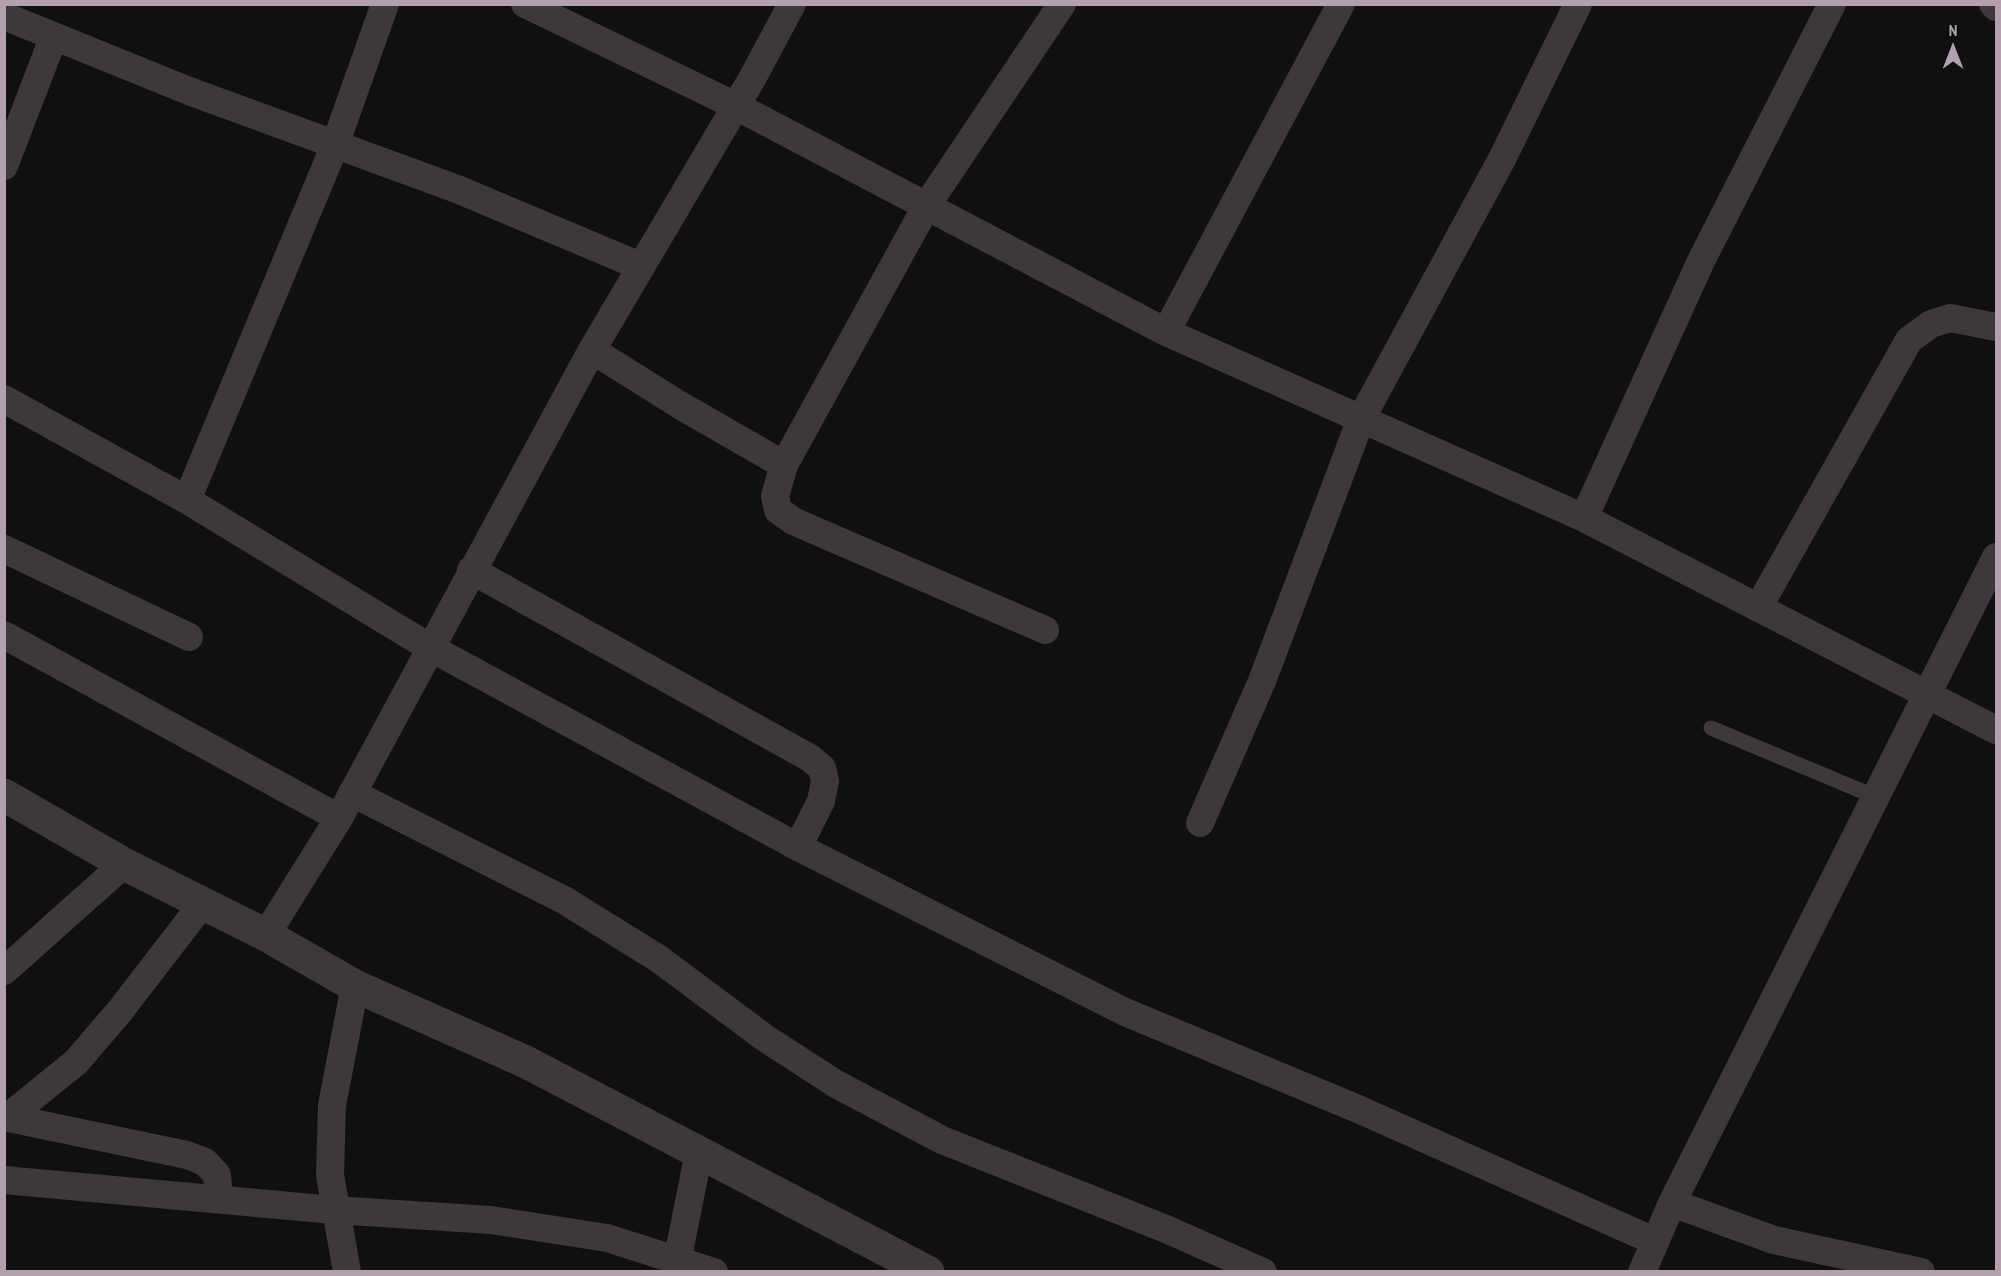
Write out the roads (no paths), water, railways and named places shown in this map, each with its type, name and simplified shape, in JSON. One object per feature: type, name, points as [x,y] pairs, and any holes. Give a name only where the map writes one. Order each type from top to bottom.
[{"type":"street","points":[[187,500],[335,145],[385,4]]},
{"type":"street","points":[[525,4],[736,106],[1166,332],[1584,518],[1996,730]]},
{"type":"street","points":[[266,935],[339,818],[429,647],[592,350],[736,106],[792,4]]},
{"type":"street","points":[[1045,630],[793,521],[778,510],[775,496],[784,465],[927,205],[1062,4]]},
{"type":"street","points":[[1166,332],[1341,4]]},
{"type":"street","points":[[1200,823],[1262,681],[1361,418],[1502,159],[1578,4]]},
{"type":"street","points":[[1584,518],[1701,261],[1832,4]]},
{"type":"street","points":[[1993,4],[1996,7]]},
{"type":"street","points":[[4,16],[189,91],[457,189],[640,266]]},
{"type":"street","points":[[4,166],[54,36]]},
{"type":"street","points":[[1758,608],[1909,340],[1931,324],[1950,318],[1996,327]]},
{"type":"street","points":[[592,350],[678,404],[784,465]]},
{"type":"street","points":[[4,399],[187,500],[429,647],[798,847],[1125,1012],[1358,1109],[1654,1241]]},
{"type":"street","points":[[4,549],[189,637]]},
{"type":"street","points":[[1642,1272],[1672,1203],[1996,557]]},
{"type":"street","points":[[471,570],[810,758],[822,768],[825,781],[821,801],[798,847]]},
{"type":"street","points":[[4,634],[339,818]]},
{"type":"street","points":[[352,793],[564,900],[659,959],[765,1038],[836,1084],[942,1140],[1166,1229],[1263,1272]]},
{"type":"street","points":[[4,795],[124,864],[266,935],[355,987],[526,1062],[916,1269]]},
{"type":"street","points":[[4,971],[124,864]]},
{"type":"street","points":[[6,1117],[76,1062],[119,1012],[203,903]]},
{"type":"street","points":[[347,1272],[334,1210],[330,1175],[332,1105],[355,987]]},
{"type":"street","points":[[6,1117],[187,1155],[205,1162],[217,1175],[219,1198]]},
{"type":"street","points":[[676,1267],[699,1152]]},
{"type":"street","points":[[4,1180],[334,1210],[491,1220],[607,1238],[676,1267],[714,1272]]},
{"type":"street","points":[[1672,1203],[1774,1240],[1921,1272]]},
{"type":"lane","points":[[1711,728],[1876,797]]}]
